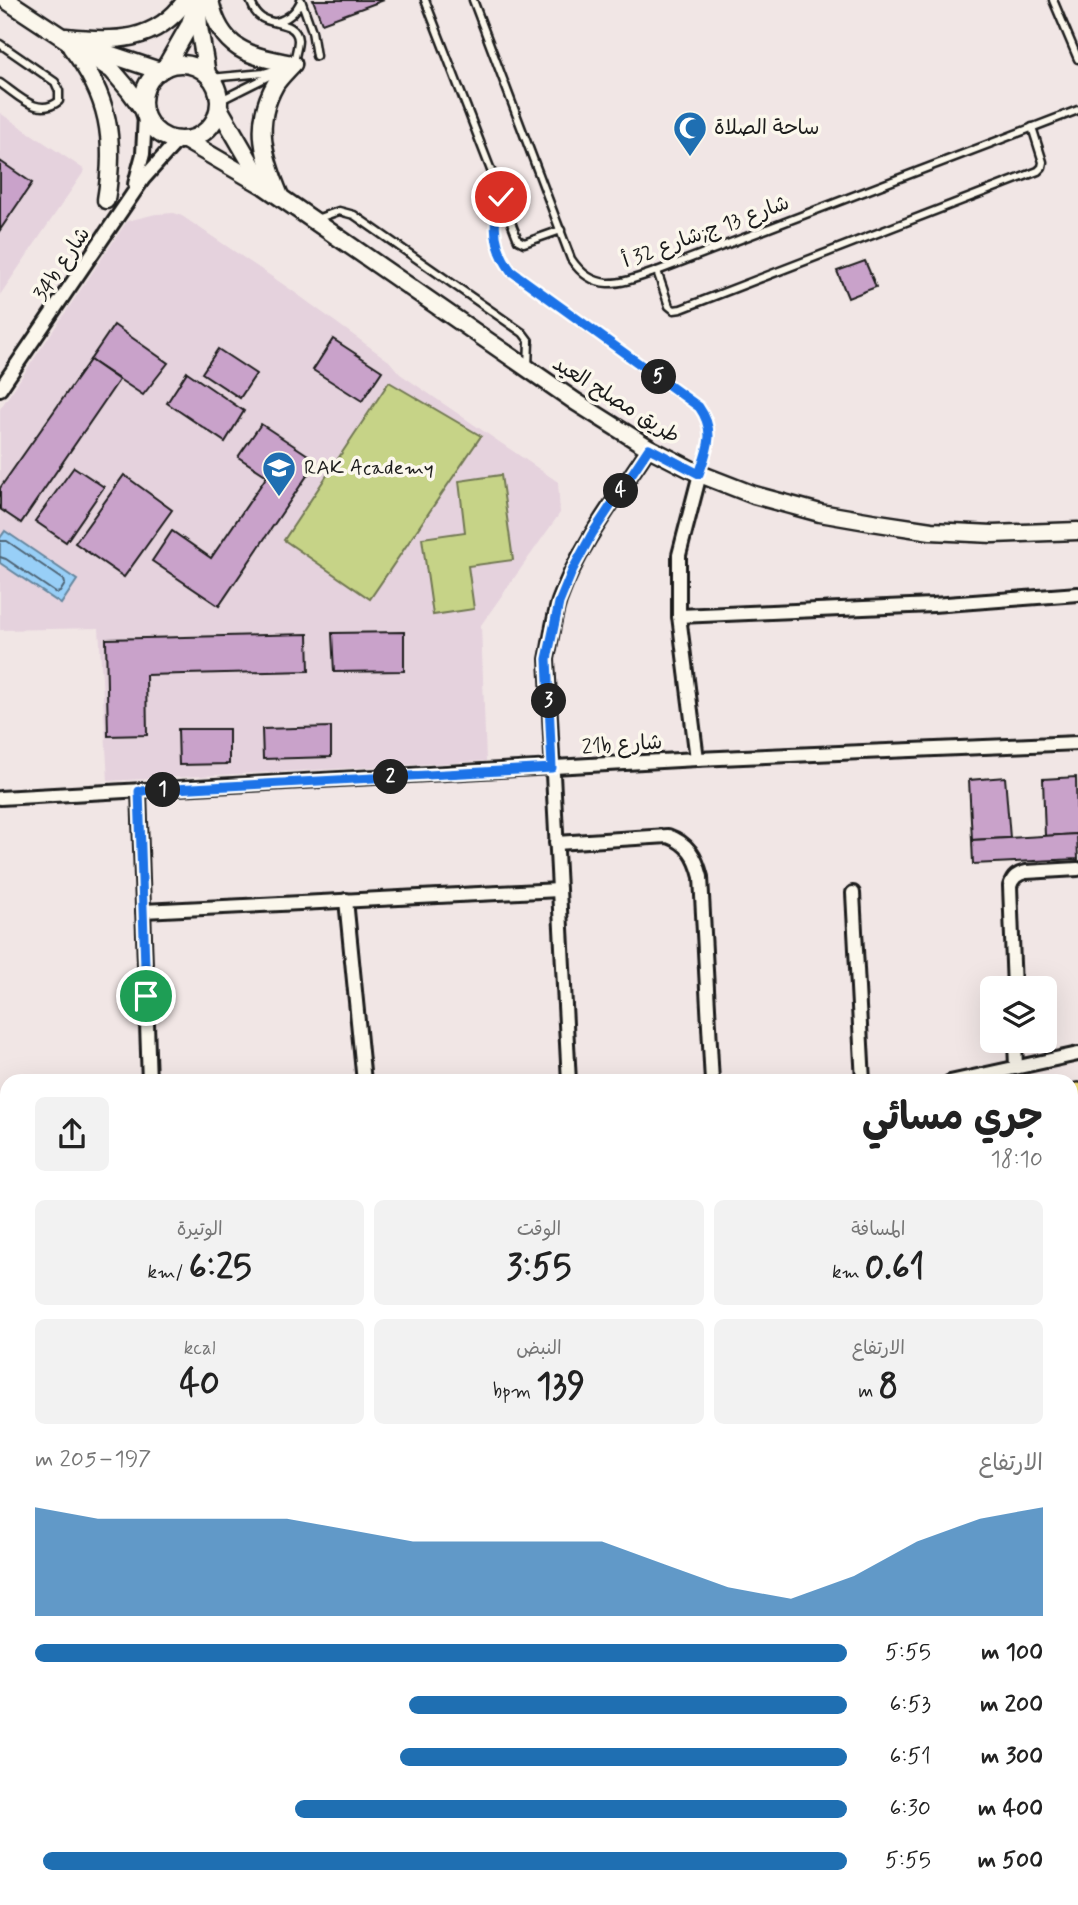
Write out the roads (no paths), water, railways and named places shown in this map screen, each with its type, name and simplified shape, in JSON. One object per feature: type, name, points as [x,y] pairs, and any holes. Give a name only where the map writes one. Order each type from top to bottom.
[{"type":"street","points":[[6,0],[111,70],[129,90],[154,130],[163,136],[182,140],[193,138],[211,126],[219,105],[218,90],[209,76],[199,27],[198,1]]},
{"type":"street","points":[[64,37],[122,40],[146,32],[198,1]]},
{"type":"street","points":[[198,1],[213,14],[224,36],[241,50],[264,59],[293,64]]},
{"type":"street","points":[[144,112],[145,88],[152,77],[162,69],[189,26],[198,1]]},
{"type":"street","points":[[0,6],[29,16]]},
{"type":"street","points":[[64,37],[113,56],[162,69],[178,64],[195,66],[209,76]]},
{"type":"street","points":[[64,37],[91,76],[107,121],[111,169],[106,200]]},
{"type":"street","points":[[281,198],[263,148],[262,125],[267,103],[276,83],[293,64]]},
{"type":"street","name":"طريق مصلح العيد","points":[[219,105],[264,186]]},
{"type":"street","name":"34b شارع","points":[[132,194],[143,154],[144,112]]},
{"type":"street","name":"34b شارع","points":[[0,389],[132,194],[155,165],[182,140]]},
{"type":"street","name":"طريق مصلح العيد","points":[[182,140],[264,186],[576,402],[649,448],[699,474],[754,495],[820,513],[931,531],[993,534],[1078,531]]},
{"type":"street","points":[[569,1074],[547,659],[559,603],[573,569],[592,534],[649,448]]},
{"type":"street","points":[[696,759],[678,616],[679,555],[699,474]]},
{"type":"street","points":[[678,616],[933,605],[1078,594]]},
{"type":"street","name":"21b شارع","points":[[0,798],[696,759],[1078,743]]},
{"type":"street","points":[[139,791],[149,1074]]},
{"type":"street","points":[[556,843],[668,836],[679,840],[691,851],[701,877],[712,1074]]},
{"type":"street","points":[[1013,976],[1010,886],[1013,879],[1026,872],[1078,869]]},
{"type":"street","points":[[144,911],[559,890]]},
{"type":"street","points":[[853,893],[863,1074]]},
{"type":"street","points":[[346,900],[363,1074]]},
{"type":"street","points":[[1015,1053],[1016,1066]]},
{"type":"street","points":[[983,1074],[1078,1054]]},
{"type":"lane","points":[[219,105],[293,64],[297,35],[289,26],[259,16],[250,0]]},
{"type":"lane","points":[[274,23],[293,13],[301,0]]},
{"type":"lane","points":[[301,0],[312,31],[316,56]]},
{"type":"lane","points":[[425,0],[516,236],[520,242],[527,242],[561,230]]},
{"type":"lane","name":"شارع 13 ج;شارع 32 أ","points":[[473,0],[571,259],[589,278],[602,283],[615,284],[657,271],[1078,110]]},
{"type":"lane","points":[[1053,0],[1078,59]]},
{"type":"lane","points":[[0,44],[55,82],[60,91],[59,102],[51,107],[41,108],[0,83]]},
{"type":"lane","points":[[209,76],[264,73],[293,64]]},
{"type":"lane","points":[[657,271],[669,306],[674,310],[681,309],[1038,171],[1044,162],[1032,127]]},
{"type":"lane","points":[[313,220],[339,211],[354,215],[523,333],[529,341],[528,369]]},
{"type":"water","points":[[5,531],[77,580],[61,604],[0,563],[0,538]]},
{"type":"place","name":"ساحة الصلاة","points":[[690,158]]},
{"type":"place","name":"RAK Academy","points":[[279,498]]}]
